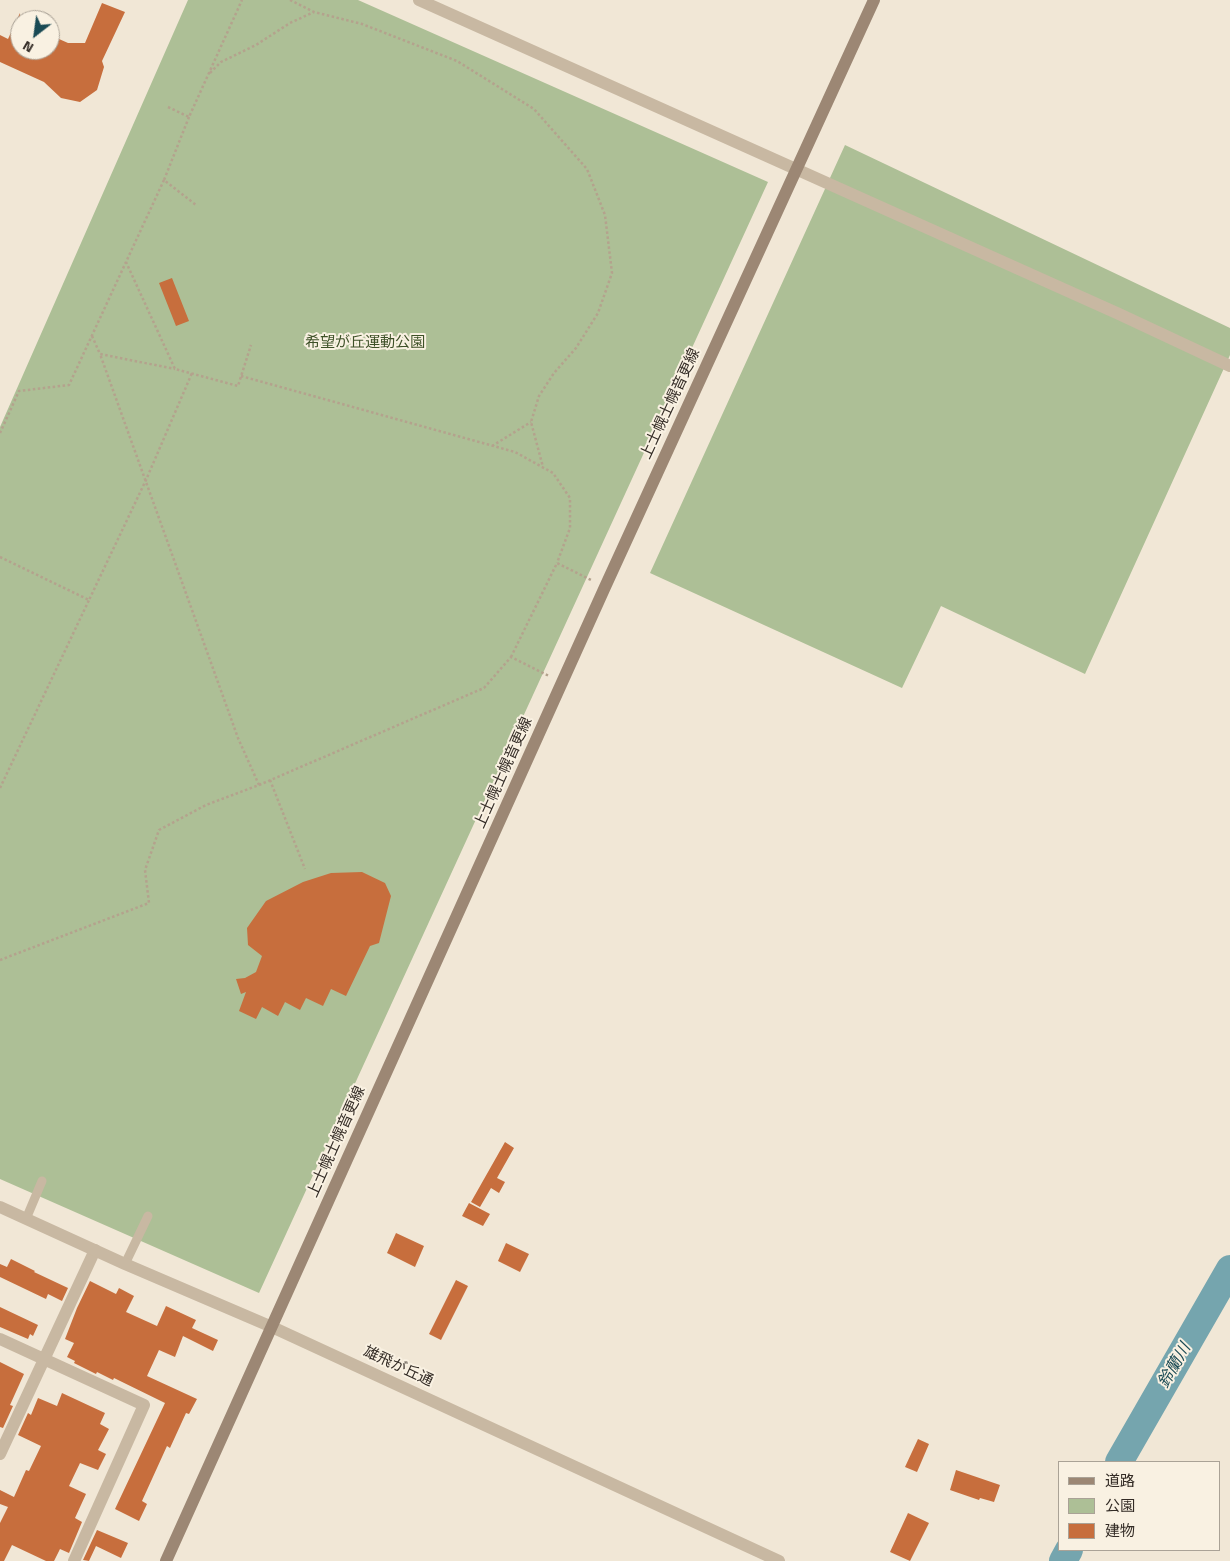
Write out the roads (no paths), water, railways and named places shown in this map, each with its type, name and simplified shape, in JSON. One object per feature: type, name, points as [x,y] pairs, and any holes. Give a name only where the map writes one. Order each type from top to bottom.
[{"type":"main road","name":"上士幌士幌音更線","points":[[166,1561],[605,587],[874,0]]},
{"type":"street","points":[[419,0],[1119,314],[1230,366]]},
{"type":"street","name":"雄飛が丘通","points":[[0,1207],[125,1264],[272,1327],[779,1561]]},
{"type":"street","points":[[0,1454],[95,1250]]},
{"type":"street","points":[[0,1339],[144,1404],[74,1561]]},
{"type":"lane","points":[[26,1219],[42,1181]]},
{"type":"lane","points":[[125,1264],[148,1216]]},
{"type":"waterway","name":"鈴蘭川","points":[[1120,1461],[1230,1269]]},
{"type":"waterway","name":"鈴蘭川","points":[[1063,1561],[1068,1551]]},
{"type":"park label","name":"希望が丘運動公園","points":[[365,343]]}]
